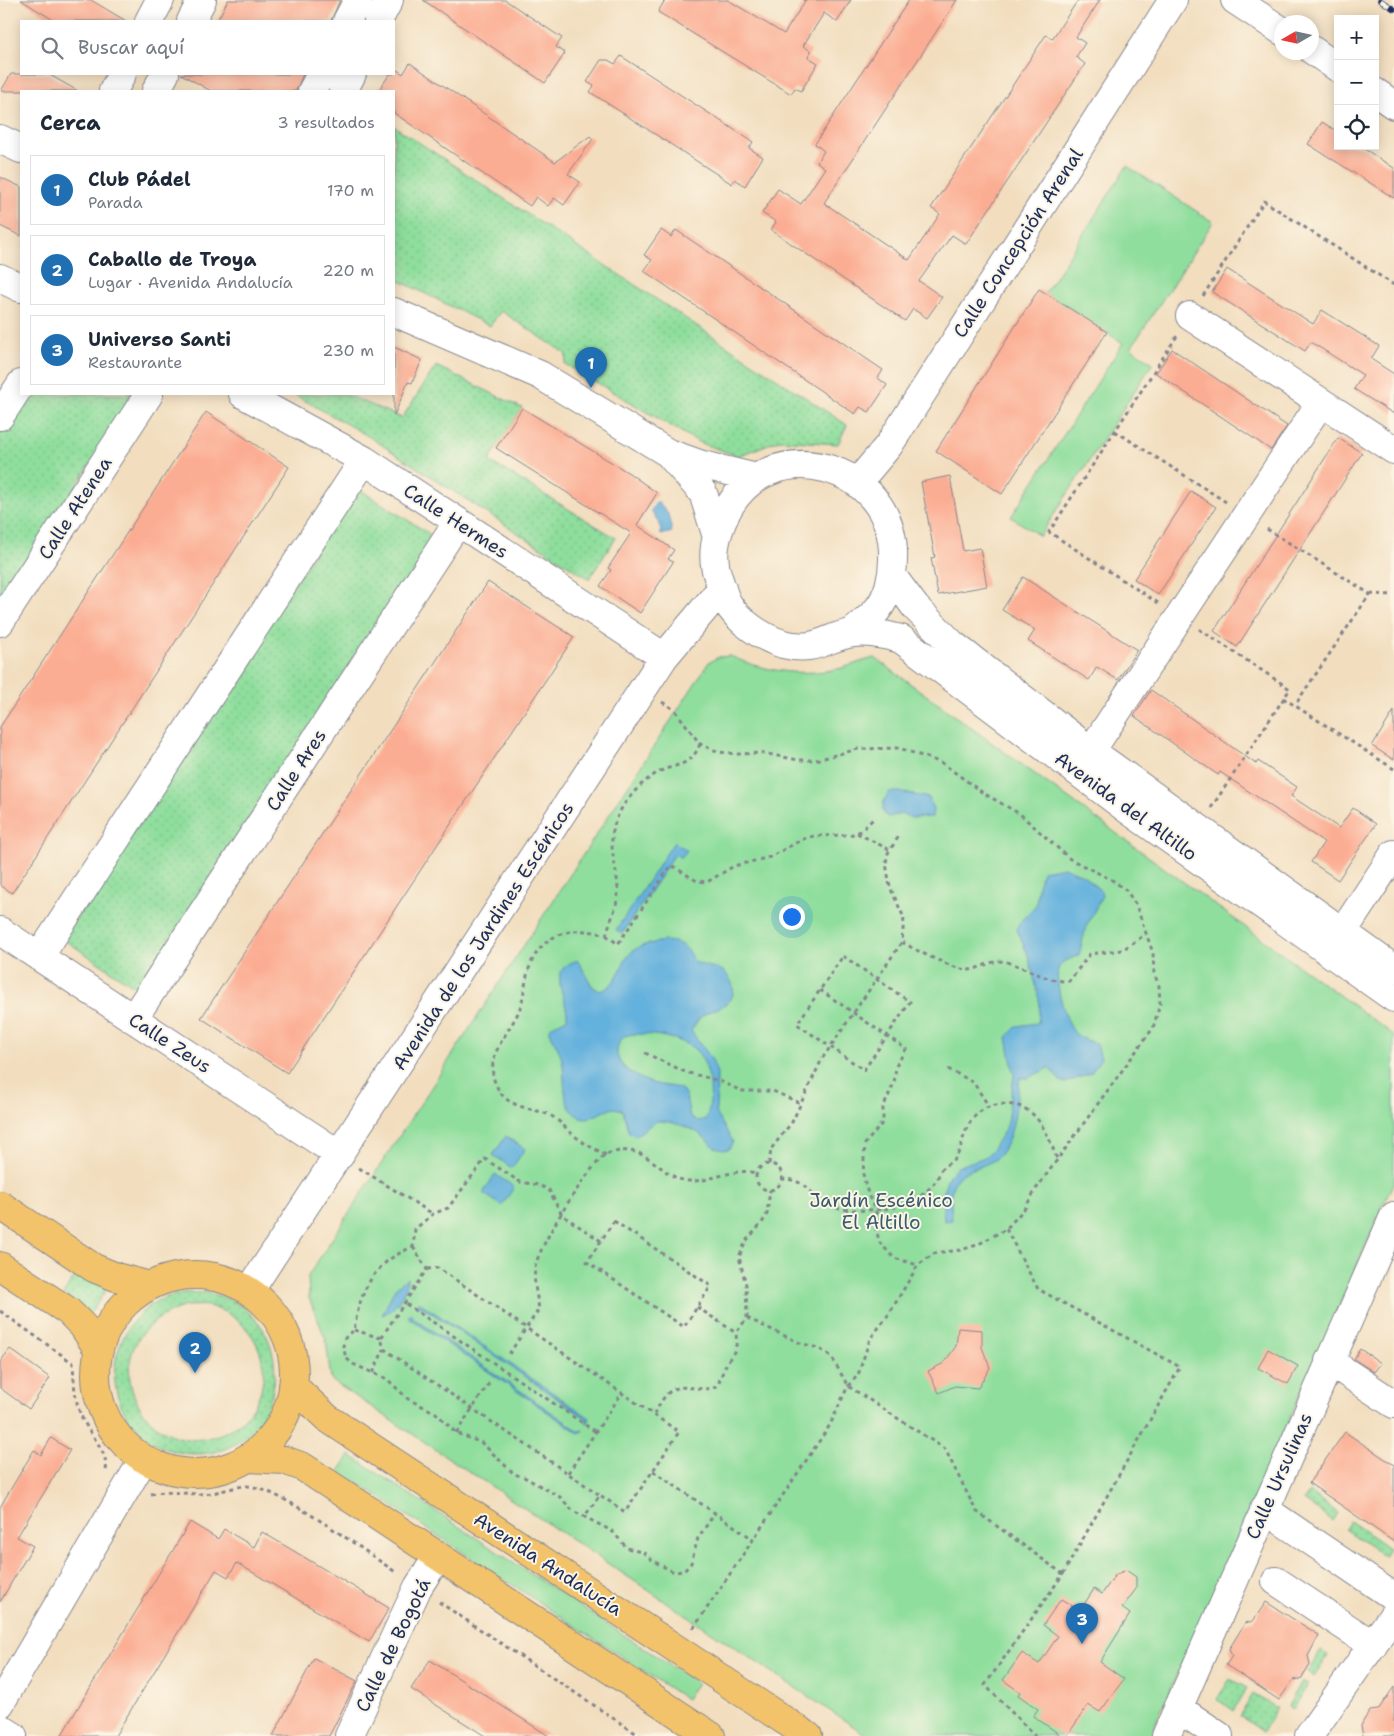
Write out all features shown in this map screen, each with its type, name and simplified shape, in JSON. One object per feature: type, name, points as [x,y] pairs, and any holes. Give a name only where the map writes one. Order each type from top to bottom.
[{"type":"main road","points":[[0,1205],[94,1268],[116,1277],[150,1286]]},
{"type":"main road","points":[[3,1273],[68,1311],[83,1326],[98,1349]]},
{"type":"main road","points":[[190,1274],[221,1277],[250,1290],[275,1314],[291,1344],[295,1379],[288,1412],[269,1441],[248,1458],[242,1462],[210,1473],[175,1472],[144,1460],[119,1439],[103,1412],[96,1381],[98,1349],[111,1320],[132,1297],[150,1286],[159,1281],[190,1274]]},
{"type":"main road","name":"Avenida Andalucía","points":[[293,1386],[327,1418],[808,1736]]},
{"type":"main road","points":[[248,1458],[284,1460],[303,1467],[712,1736]]},
{"type":"street","points":[[150,20],[160,0]]},
{"type":"street","points":[[192,20],[202,0]]},
{"type":"street","points":[[348,20],[358,0]]},
{"type":"street","points":[[379,20],[389,0]]},
{"type":"street","name":"Calle Concepción Arenal","points":[[858,482],[889,445],[1173,0]]},
{"type":"street","points":[[1235,0],[1274,26]]},
{"type":"street","points":[[1319,55],[1334,65]]},
{"type":"street","points":[[114,90],[121,75]]},
{"type":"street","points":[[157,90],[164,75]]},
{"type":"street","points":[[313,90],[320,75]]},
{"type":"street","points":[[344,90],[351,75]]},
{"type":"street","points":[[1379,95],[1394,105]]},
{"type":"street","points":[[0,139],[20,149]]},
{"type":"street","points":[[0,278],[20,288]]},
{"type":"street","name":"Avenida del Altillo","points":[[395,312],[540,375],[668,453],[699,464],[757,478]]},
{"type":"street","points":[[1190,316],[1394,450]]},
{"type":"street","points":[[0,416],[20,386]]},
{"type":"street","name":"Calle Atenea","points":[[0,622],[148,395]]},
{"type":"street","name":"Calle Hermes","points":[[245,395],[364,460],[664,657]]},
{"type":"street","points":[[1091,751],[1321,402]]},
{"type":"street","name":"Avenida del Altillo","points":[[668,453],[703,493],[716,534]]},
{"type":"street","points":[[39,957],[364,460]]},
{"type":"street","name":"Avenida del Altillo","points":[[852,633],[878,609],[893,577],[894,541],[882,508],[858,482],[826,467],[790,465],[757,478],[731,502],[716,534],[714,556],[715,569],[727,603],[751,629],[783,644],[803,646],[818,645],[852,633],[881,634],[901,639],[1127,810],[1394,998]]},
{"type":"street","name":"Calle Ares","points":[[133,1019],[458,522]]},
{"type":"street","name":"Avenida del Altillo","points":[[893,577],[916,608],[952,644],[1091,751],[1394,969]]},
{"type":"street","name":"Avenida de los Jardines Escénicos","points":[[250,1290],[664,657],[722,588]]},
{"type":"street","points":[[1342,933],[1394,854]]},
{"type":"street","name":"Calle Zeus","points":[[0,931],[340,1155]]},
{"type":"street","name":"Calle Ursulinas","points":[[1166,1736],[1394,1216]]},
{"type":"street","points":[[1330,1360],[1394,1404]]},
{"type":"street","points":[[0,1704],[144,1460]]},
{"type":"street","points":[[1264,1509],[1394,1597]]},
{"type":"street","name":"Calle de Bogotá","points":[[350,1736],[418,1587],[438,1556]]},
{"type":"street","points":[[1276,1581],[1372,1645]]},
{"type":"street","points":[[1309,1736],[1394,1614]]},
{"type":"street","points":[[1178,1708],[1219,1736]]},
{"type":"street","points":[[0,1728],[13,1736]]},
{"type":"path","points":[[1198,829],[1290,688],[1049,532],[1264,201],[1394,286]]},
{"type":"path","points":[[1115,431],[1370,594],[1394,595]]},
{"type":"path","points":[[1295,705],[1370,594]]},
{"type":"path","points":[[643,690],[675,710],[700,744],[728,753],[763,753],[798,760],[816,760],[858,749],[899,748],[942,763],[983,793],[1032,822],[1070,859],[1112,880],[1126,890],[1136,905],[1153,953],[1154,973],[1160,986],[1160,1004],[1153,1028],[1057,1160],[1025,1208],[1006,1229],[977,1245],[961,1250],[935,1253],[918,1265],[893,1309],[870,1339],[858,1375],[848,1386],[830,1425],[693,1629]]},
{"type":"path","points":[[1283,698],[1394,769]]},
{"type":"path","points":[[606,935],[618,893],[611,851],[611,838],[623,807],[634,791],[645,781],[659,772],[689,762],[695,756],[700,744]]},
{"type":"path","points":[[606,1155],[580,1140],[558,1120],[510,1101],[501,1093],[493,1071],[497,1047],[518,1013],[528,970],[542,948],[550,940],[569,931],[582,930],[606,935],[618,944],[671,864],[697,881],[707,882],[734,866],[770,857],[803,839],[814,836],[838,836],[857,833],[873,819]]},
{"type":"path","points":[[857,833],[890,850]]},
{"type":"path","points":[[769,1164],[771,1149],[792,1122],[822,1059],[902,942],[904,918],[890,888],[886,863],[890,850],[899,836]]},
{"type":"path","points":[[902,942],[924,955],[937,958],[959,969],[968,970],[999,961],[1010,963],[1060,982],[1069,982],[1074,977],[1083,960],[1090,954],[1122,950],[1146,934]]},
{"type":"path","points":[[842,956],[876,979],[910,1002],[864,1070],[797,1024],[842,956]]},
{"type":"path","points":[[820,990],[906,1049],[896,1066],[894,1082],[884,1108],[883,1122],[865,1144],[862,1174],[878,1217],[876,1236],[884,1249],[894,1258],[918,1265]]},
{"type":"path","points":[[646,1053],[685,1072],[720,1081],[741,1091],[773,1091],[800,1104]]},
{"type":"path","points":[[948,1069],[974,1082],[988,1106]]},
{"type":"path","points":[[781,1179],[799,1180],[826,1204],[834,1207],[860,1210],[909,1204],[937,1180],[941,1170],[956,1157],[966,1130],[988,1106],[1004,1104],[1019,1106],[1031,1112],[1042,1125],[1057,1160]]},
{"type":"path","points":[[509,1354],[539,1309],[535,1268],[540,1252],[585,1176],[606,1155],[629,1150],[642,1154],[677,1178],[689,1181],[731,1172],[756,1173]]},
{"type":"path","points":[[340,1155],[433,1214]]},
{"type":"path","points":[[428,1269],[413,1248],[415,1228],[433,1214],[448,1208],[485,1159],[520,1182],[549,1190],[562,1215],[601,1241]]},
{"type":"path","points":[[769,1164],[777,1167],[781,1179],[778,1186],[770,1190],[759,1185],[756,1173],[761,1166],[769,1164]]},
{"type":"path","points":[[654,1414],[667,1394],[673,1389],[683,1386],[707,1391],[716,1387],[724,1368],[733,1356],[737,1345],[736,1332],[748,1318],[746,1285],[739,1257],[746,1241],[762,1223],[767,1214],[770,1190]]},
{"type":"path","points":[[614,1221],[711,1286],[684,1327],[587,1262],[601,1241],[614,1221]]},
{"type":"path","points":[[1006,1229],[1038,1289],[1180,1367],[1063,1574],[985,1685],[1035,1736]]},
{"type":"path","points":[[413,1248],[394,1254],[368,1285],[358,1304],[354,1330],[346,1338],[343,1346],[346,1358],[352,1364],[387,1379],[408,1399],[436,1413],[456,1433],[482,1443],[514,1474],[524,1477],[560,1498],[573,1510],[612,1532],[627,1548],[644,1553],[653,1561],[674,1572],[684,1571],[691,1563],[698,1538],[714,1513]]},
{"type":"path","points":[[384,1349],[625,1512],[679,1432],[438,1268],[428,1269]]},
{"type":"path","points":[[381,1338],[406,1304],[428,1269]]},
{"type":"path","points":[[406,1304],[596,1432]]},
{"type":"path","points":[[698,1306],[736,1332]]},
{"type":"path","points":[[0,1311],[73,1363],[74,1388],[80,1413],[87,1429],[102,1450],[107,1463],[104,1480]]},
{"type":"path","points":[[748,1318],[800,1343],[818,1348],[831,1356],[848,1386],[945,1449],[976,1511],[1063,1574]]},
{"type":"path","points":[[354,1330],[381,1338]]},
{"type":"path","points":[[373,1373],[384,1349],[381,1338]]},
{"type":"path","points":[[456,1433],[490,1382]]},
{"type":"path","points":[[568,1473],[622,1393]]},
{"type":"path","points":[[653,1471],[753,1539]]},
{"type":"path","points":[[147,1497],[165,1492],[219,1492],[245,1486],[269,1491],[331,1528],[401,1576]]},
{"type":"path","points":[[584,1517],[600,1495]]},
{"type":"path","points":[[436,1600],[640,1736]]},
{"type":"green space","points":[[395,127],[847,425],[838,444],[779,440],[738,456],[700,443],[565,364],[566,354],[501,311],[490,326],[395,278]]},
{"type":"green space","points":[[1127,166],[1213,222],[1131,348],[1153,363],[1040,536],[1011,517],[1123,343],[1045,293]]},
{"type":"green space","points":[[436,366],[522,408],[489,461],[616,538],[589,579],[368,436],[295,395],[347,395],[402,418]]},
{"type":"green space","points":[[25,395],[135,395],[0,603],[0,434]]},
{"type":"green space","points":[[357,488],[436,538],[141,991],[63,939]]},
{"type":"green space","name":"Jardín Escénico El Altillo","points":[[730,656],[757,666],[799,672],[827,671],[875,658],[1394,1035],[1394,1181],[1150,1736],[868,1736],[331,1380],[326,1340],[309,1298],[308,1276],[709,662],[719,657]]},
{"type":"green space","points":[[78,1272],[107,1289],[90,1313],[63,1294]]},
{"type":"green space","points":[[183,1293],[209,1293],[242,1307],[264,1330],[274,1359],[273,1389],[262,1417],[242,1439],[214,1452],[178,1452],[154,1443],[135,1427],[125,1413],[118,1398],[115,1366],[124,1336],[144,1311],[157,1301]],"holes":[[[186,1306],[209,1306],[233,1317],[252,1336],[262,1359],[262,1386],[250,1412],[235,1427],[199,1439],[172,1435],[150,1420],[135,1398],[129,1372],[135,1346],[153,1323]]]},
{"type":"green space","points":[[350,1455],[697,1683],[686,1699],[339,1471]]},
{"type":"green space","points":[[1309,1492],[1338,1513],[1333,1521],[1304,1500]]},
{"type":"green space","points":[[1350,1521],[1389,1548],[1384,1556],[1345,1529]]},
{"type":"green space","points":[[1321,1651],[1328,1656],[1314,1677],[1307,1673]]},
{"type":"green space","points":[[1230,1679],[1247,1688],[1233,1711],[1217,1699]]},
{"type":"green space","points":[[1302,1682],[1308,1685],[1292,1709],[1288,1706]]},
{"type":"green space","points":[[1253,1694],[1277,1708],[1263,1732],[1240,1716]]},
{"type":"water","points":[[657,501],[668,514],[672,532],[661,535],[660,524],[651,511]]},
{"type":"water","points":[[889,792],[900,792],[929,798],[933,809],[932,817],[912,818],[902,814],[887,817],[883,808],[884,801]]},
{"type":"water","points":[[674,842],[687,850],[681,858],[675,854],[622,934],[616,930]]},
{"type":"water","points":[[1064,867],[1083,875],[1101,891],[1102,896],[1086,927],[1079,955],[1063,963],[1059,967],[1058,973],[1059,992],[1068,1022],[1078,1036],[1097,1044],[1101,1058],[1091,1073],[1065,1083],[1060,1081],[1049,1068],[1028,1078],[1020,1078],[1016,1109],[1008,1141],[995,1160],[959,1176],[952,1188],[951,1194],[952,1220],[944,1221],[942,1194],[949,1175],[957,1167],[985,1157],[992,1150],[1006,1128],[1014,1076],[1007,1037],[1017,1026],[1038,1023],[1040,1005],[1028,955],[1017,930],[1019,923],[1036,905],[1038,885],[1043,871]]},
{"type":"water","points":[[664,941],[681,944],[695,962],[723,971],[733,987],[733,994],[728,1003],[702,1016],[691,1031],[711,1058],[717,1073],[716,1113],[733,1142],[729,1149],[718,1149],[695,1131],[681,1125],[666,1122],[656,1121],[635,1136],[628,1131],[623,1111],[612,1109],[586,1118],[580,1117],[569,1107],[565,1092],[562,1060],[550,1032],[550,1027],[567,1019],[567,1011],[560,985],[562,970],[578,960],[592,986],[600,991],[612,984],[625,961],[634,950],[645,945]],"holes":[[[640,1034],[661,1036],[681,1041],[695,1050],[706,1067],[709,1078],[710,1100],[706,1119],[698,1121],[690,1117],[686,1096],[680,1088],[655,1084],[644,1080],[623,1066],[617,1052],[619,1044],[624,1036]]]},
{"type":"water","points":[[506,1136],[525,1149],[512,1168],[493,1155]]},
{"type":"water","points":[[495,1174],[514,1187],[502,1206],[483,1193]]},
{"type":"water","points":[[407,1278],[407,1283],[400,1300],[392,1309],[382,1315],[395,1288]]},
{"type":"water","points":[[419,1302],[590,1418],[588,1423],[586,1422],[587,1419],[420,1305],[417,1307]]},
{"type":"water","points":[[411,1313],[412,1317],[579,1431],[583,1430],[580,1434],[408,1317]]},
{"type":"building","points":[[21,0],[91,0],[124,20],[53,20]]},
{"type":"building","points":[[228,0],[340,0],[331,20],[218,20]]},
{"type":"building","points":[[423,0],[505,0],[562,38],[556,47],[565,53],[545,83]]},
{"type":"building","points":[[665,0],[728,0],[784,34],[805,1],[803,0],[851,0],[837,22],[824,13],[803,46],[811,51],[808,57],[818,63],[801,91],[795,88],[791,94],[658,12]]},
{"type":"building","points":[[909,0],[957,0],[824,203],[909,260],[940,214],[931,208],[1046,35],[1052,39],[1078,0],[1100,0],[1076,37],[1085,43],[1076,57],[1085,64],[966,244],[952,235],[919,281],[942,297],[927,318],[913,309],[905,321],[771,230],[776,222],[762,213],[778,189],[801,204],[825,168],[817,162],[824,151],[815,144]]},
{"type":"building","points":[[621,56],[753,142],[749,148],[763,157],[745,186],[735,179],[732,184],[590,92],[594,86],[587,82],[601,60],[608,60],[615,64]]},
{"type":"building","points":[[410,63],[555,162],[590,136],[593,139],[568,174],[580,182],[564,205],[554,198],[548,206],[536,197],[530,206],[395,114],[395,90],[379,90],[389,75],[395,75],[395,69],[403,74]]},
{"type":"building","points":[[11,74],[50,75],[76,90],[20,90],[1,91]]},
{"type":"building","points":[[183,75],[303,75],[296,90],[209,90]]},
{"type":"building","points":[[1322,122],[1334,130],[1334,150],[1366,150],[1394,168],[1394,198],[1308,144]]},
{"type":"building","points":[[0,177],[20,187],[20,236],[0,226]]},
{"type":"building","points":[[661,230],[671,237],[676,230],[883,370],[878,378],[887,385],[869,412],[860,407],[855,414],[644,271],[652,260],[644,255]]},
{"type":"building","points":[[1227,269],[1313,324],[1322,310],[1379,346],[1371,359],[1394,374],[1394,414],[1354,389],[1363,375],[1311,342],[1305,351],[1212,292]]},
{"type":"building","points":[[1039,289],[1107,332],[1002,494],[936,451]]},
{"type":"building","points":[[395,347],[422,360],[412,383],[408,382],[394,416]]},
{"type":"building","points":[[1172,349],[1287,426],[1271,450],[1156,373]]},
{"type":"building","points":[[522,408],[629,473],[657,493],[637,525],[674,550],[668,559],[673,562],[640,613],[600,586],[611,570],[608,568],[631,533],[496,448]]},
{"type":"building","points":[[206,412],[289,467],[12,893],[0,885],[0,727]]},
{"type":"building","points":[[1338,438],[1362,453],[1237,647],[1214,631]]},
{"type":"building","points":[[950,476],[963,551],[980,548],[987,586],[938,595],[931,558],[935,557],[921,482]]},
{"type":"building","points":[[1191,491],[1216,507],[1158,595],[1134,579]]},
{"type":"building","points":[[1023,577],[1137,650],[1118,680],[1097,667],[1089,680],[1028,641],[1035,630],[1002,610]]},
{"type":"building","points":[[488,582],[574,637],[287,1073],[201,1018]]},
{"type":"building","points":[[1151,690],[1256,764],[1258,761],[1297,787],[1291,796],[1339,828],[1353,808],[1376,824],[1338,880],[1311,862],[1324,842],[1220,772],[1218,775],[1134,716]]},
{"type":"building","points":[[1394,711],[1394,760],[1372,746]]},
{"type":"building","points":[[958,1328],[982,1330],[982,1347],[990,1368],[978,1388],[955,1386],[939,1393],[928,1371],[944,1363],[956,1346]]},
{"type":"building","points":[[10,1349],[50,1378],[29,1409],[0,1388],[0,1362]]},
{"type":"building","points":[[1268,1349],[1298,1366],[1288,1384],[1258,1368]]},
{"type":"building","points":[[1360,1349],[1381,1363],[1374,1372],[1354,1359]]},
{"type":"building","points":[[1345,1432],[1394,1465],[1394,1542],[1309,1483]]},
{"type":"building","points":[[51,1438],[70,1450],[17,1537],[33,1546],[0,1602],[0,1507],[34,1450],[41,1455]]},
{"type":"building","points":[[190,1522],[218,1539],[224,1529],[254,1547],[262,1532],[389,1608],[369,1642],[237,1563],[228,1577],[216,1570],[115,1736],[61,1736]]},
{"type":"building","points":[[1126,1570],[1136,1577],[1136,1589],[1122,1608],[1130,1614],[1100,1662],[1124,1679],[1100,1712],[1088,1705],[1067,1736],[1062,1736],[1033,1716],[1038,1709],[1018,1695],[1020,1692],[1003,1680],[1022,1653],[1039,1664],[1058,1636],[1043,1625],[1061,1599],[1077,1609],[1078,1607],[1081,1609],[1094,1589],[1102,1594],[1115,1575]]},
{"type":"building","points":[[1266,1602],[1319,1635],[1308,1656],[1310,1664],[1301,1679],[1293,1680],[1279,1700],[1226,1665],[1232,1656],[1229,1649],[1245,1623],[1253,1621]]},
{"type":"building","points":[[314,1658],[357,1681],[329,1736],[273,1736]]},
{"type":"building","points":[[430,1660],[549,1736],[485,1736],[411,1689]]},
{"type":"building","points":[[1394,1687],[1394,1736],[1363,1736],[1361,1726],[1364,1720],[1370,1711],[1378,1710]]},
{"type":"railway","points":[[1380,0],[1394,9]]},
{"type":"place","name":"Club Pádel","points":[[591,388]]},
{"type":"place","name":"Caballo de Troya","points":[[195,1373]]},
{"type":"place","name":"Universo Santi","points":[[1082,1644]]}]
